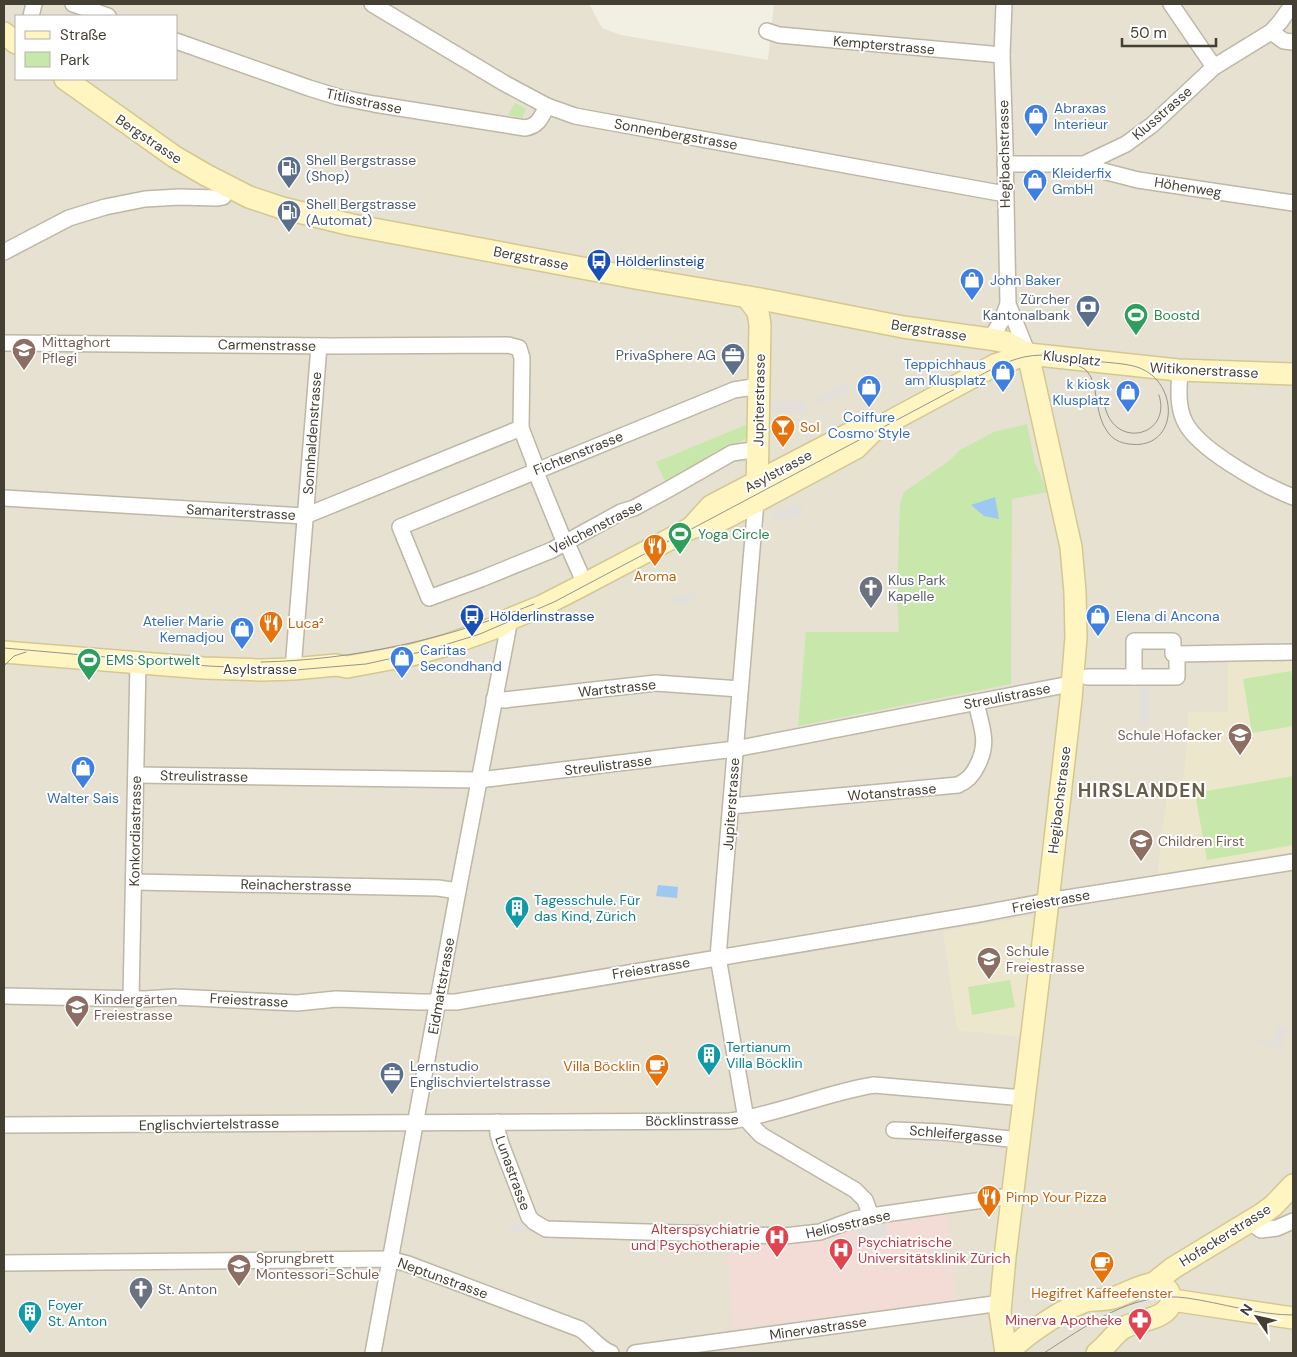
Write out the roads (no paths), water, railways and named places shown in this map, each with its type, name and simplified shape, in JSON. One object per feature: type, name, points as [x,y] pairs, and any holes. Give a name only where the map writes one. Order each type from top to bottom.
[{"type":"main road","name":"Bergstrasse","points":[[66,80],[158,146],[206,175],[249,197],[282,208],[352,225],[641,280],[747,297],[903,327],[1006,342],[1028,354]]},
{"type":"main road","name":"Jupiterstrasse","points":[[747,297],[758,312],[760,325],[757,491]]},
{"type":"main road","points":[[760,325],[772,314],[787,305]]},
{"type":"main road","name":"Klusplatz","points":[[1028,354],[1115,363]]},
{"type":"main road","name":"Asylstrasse","points":[[4,652],[228,670],[293,669],[336,665],[347,667],[412,655],[482,633],[542,606],[691,528],[711,506],[757,491],[849,434],[874,430],[995,365],[1028,354]]},
{"type":"main road","name":"Hegibachstrasse","points":[[1007,1353],[1000,1312],[1012,1196],[1048,901],[1080,679],[1072,555],[1028,354]]},
{"type":"main road","name":"Witikonerstrasse","points":[[1115,363],[1180,370],[1293,374]]},
{"type":"main road","name":"Hofackerstrasse","points":[[1007,1353],[1020,1340],[1078,1304],[1116,1298],[1154,1283],[1173,1268],[1273,1206],[1293,1185]]},
{"type":"main road","points":[[1100,1352],[1117,1332],[1123,1328],[1164,1313],[1168,1309],[1172,1300],[1168,1290],[1154,1283]]},
{"type":"main road","points":[[1172,1300],[1293,1318]]},
{"type":"main road","points":[[1001,1303],[1018,1322],[1039,1328]]},
{"type":"street","points":[[72,4],[105,15]]},
{"type":"street","name":"Sonnenbergstrasse","points":[[372,4],[504,83],[546,106],[575,116],[1005,194]]},
{"type":"street","name":"Hegibachstrasse","points":[[1004,4],[1002,55],[1008,304],[1028,354]]},
{"type":"street","points":[[1171,4],[1214,67]]},
{"type":"street","name":"Klusstrasse","points":[[1005,164],[1084,164],[1126,144],[1152,125],[1214,67],[1271,32],[1293,4]]},
{"type":"street","name":"Kempterstrasse","points":[[767,31],[779,35],[1002,55]]},
{"type":"street","points":[[1271,32],[1284,41],[1293,42]]},
{"type":"street","name":"Titlisstrasse","points":[[178,42],[309,88],[338,97],[374,104],[524,128],[532,127],[538,123],[546,106]]},
{"type":"street","name":"Höhenweg","points":[[1084,164],[1138,180],[1293,204]]},
{"type":"street","points":[[4,252],[69,218],[105,207],[145,199],[179,197],[218,198],[223,196],[229,187]]},
{"type":"street","name":"Hegibachstrasse","points":[[990,339],[1001,322],[1008,304]]},
{"type":"street","name":"Carmenstrasse","points":[[4,343],[318,346],[508,345],[519,348],[522,358],[521,428]]},
{"type":"street","name":"Sonnhaldenstrasse","points":[[293,669],[318,346]]},
{"type":"street","points":[[1180,370],[1179,398],[1183,418],[1188,428],[1207,446],[1239,469],[1293,497]]},
{"type":"street","name":"Fichtenstrasse","points":[[429,598],[405,525],[535,470],[734,390],[759,386]]},
{"type":"street","points":[[521,428],[534,462],[535,470],[585,584]]},
{"type":"street","name":"Samariterstrasse","points":[[4,498],[305,516],[521,428]]},
{"type":"street","name":"Veilchenstrasse","points":[[429,598],[552,550],[621,512],[634,508],[732,454],[758,450]]},
{"type":"street","name":"Jupiterstrasse","points":[[746,1119],[718,957],[757,491]]},
{"type":"street","name":"Eidmattstrasse","points":[[373,1353],[510,619]]},
{"type":"street","points":[[1134,677],[1134,641],[1173,641],[1173,654],[1293,652]]},
{"type":"street","name":"Streulistrasse","points":[[136,775],[479,780],[735,749],[1065,685],[1080,679],[1177,677],[1177,654]]},
{"type":"street","name":"Konkordiastrasse","points":[[131,998],[138,663]]},
{"type":"street","name":"Wartstrasse","points":[[494,699],[504,700],[656,683],[740,689]]},
{"type":"street","name":"Wotanstrasse","points":[[731,806],[958,785],[970,778],[984,752],[984,739],[976,702]]},
{"type":"street","name":"Freiestrasse","points":[[4,996],[202,997],[296,1003],[336,999],[456,1002],[1048,901],[1293,862]]},
{"type":"street","name":"Reinacherstrasse","points":[[134,882],[438,888],[458,891]]},
{"type":"street","name":"Böcklinstrasse","points":[[415,1122],[730,1121],[746,1119],[874,1085],[1024,1098]]},
{"type":"street","points":[[746,1119],[761,1135],[855,1190],[865,1200],[871,1216]]},
{"type":"street","name":"Englischviertelstrasse","points":[[4,1125],[415,1122]]},
{"type":"street","name":"Lunastrasse","points":[[498,1122],[498,1134],[526,1210],[534,1222]]},
{"type":"street","name":"Schleifergasse","points":[[894,1130],[943,1132],[1019,1140]]},
{"type":"street","name":"Heliosstrasse","points":[[534,1222],[553,1230],[784,1236],[820,1232],[855,1219],[871,1216],[1012,1196]]},
{"type":"street","points":[[1250,1222],[1261,1230],[1277,1228],[1293,1221]]},
{"type":"street","name":"Neptunstrasse","points":[[4,1263],[390,1259],[417,1267],[580,1329],[593,1339],[600,1351]]},
{"type":"street","name":"Minervastrasse","points":[[635,1353],[705,1348],[1001,1303]]},
{"type":"water","points":[[995,497],[999,519],[984,516],[971,505]]},
{"type":"water","points":[[658,885],[678,887],[677,898],[656,896]]},
{"type":"tram line","points":[[4,648],[208,666],[295,670],[366,664],[425,651],[480,634],[554,602],[984,373],[1017,359],[1042,355],[1060,356],[1127,365],[1143,370],[1153,376],[1167,398],[1167,422],[1162,432],[1154,439],[1143,444],[1119,442],[1109,434],[1103,425],[1091,377],[1086,370],[1076,364]]},
{"type":"tram line","points":[[1105,407],[1111,421],[1119,429],[1130,433],[1141,432],[1150,428],[1157,420],[1161,409],[1159,395]]},
{"type":"tram line","points":[[261,662],[331,657],[400,645],[468,628],[534,604]]},
{"type":"tram line","points":[[4,666],[14,656],[26,652]]},
{"type":"tram line","points":[[1044,1353],[1111,1312],[1148,1299],[1167,1297],[1187,1298],[1253,1311],[1293,1315]]},
{"type":"place","name":"Abraxas Interieur","points":[[1036,137]]},
{"type":"place","name":"Shell Bergstrasse (Shop)","points":[[289,189]]},
{"type":"place","name":"Kleiderfix GmbH","points":[[1035,202]]},
{"type":"place","name":"Shell Bergstrasse (Automat)","points":[[289,233]]},
{"type":"place","name":"Hölderlinsteig","points":[[599,282]]},
{"type":"place","name":"John Baker","points":[[972,301]]},
{"type":"place","name":"Zürcher Kantonalbank","points":[[1088,328]]},
{"type":"place","name":"Boostd","points":[[1136,336]]},
{"type":"place","name":"Mittaghort Pflegi","points":[[24,371]]},
{"type":"place","name":"PrivaSphere AG","points":[[733,376]]},
{"type":"place","name":"Teppichhaus am Klusplatz","points":[[1003,393]]},
{"type":"place","name":"Coiffure Cosmo Style","points":[[869,408]]},
{"type":"place","name":"k kiosk Klusplatz","points":[[1128,413]]},
{"type":"place","name":"Sol","points":[[783,448]]},
{"type":"place","name":"Yoga Circle","points":[[680,555]]},
{"type":"place","name":"Aroma","points":[[655,567]]},
{"type":"place","name":"Klus Park Kapelle","points":[[871,609]]},
{"type":"place","name":"Hölderlinstrasse","points":[[472,637]]},
{"type":"place","name":"Elena di Ancona","points":[[1098,637]]},
{"type":"place","name":"Luca²","points":[[271,644]]},
{"type":"place","name":"Atelier Marie Kemadjou","points":[[242,650]]},
{"type":"place","name":"Caritas Secondhand","points":[[402,679]]},
{"type":"place","name":"EMS Sportwelt","points":[[89,681]]},
{"type":"place","name":"Schule Hofacker","points":[[1240,756]]},
{"type":"place","name":"Walter Sais","points":[[83,789]]},
{"type":"place","name":"Children First","points":[[1141,862]]},
{"type":"place","name":"Tagesschule. Für das Kind, Zürich","points":[[517,929]]},
{"type":"place","name":"Schule Freiestrasse","points":[[989,980]]},
{"type":"place","name":"Kindergärten Freiestrasse","points":[[77,1028]]},
{"type":"place","name":"Tertianum Villa Böcklin","points":[[709,1076]]},
{"type":"place","name":"Villa Böcklin","points":[[657,1087]]},
{"type":"place","name":"Lernstudio Englischviertelstrasse","points":[[392,1095]]},
{"type":"place","name":"Pimp Your Pizza","points":[[989,1218]]},
{"type":"place","name":"Alterspsychiatrie und Psychotherapie","points":[[777,1258]]},
{"type":"place","name":"Psychiatrische Universitätsklinik Zürich","points":[[841,1271]]},
{"type":"place","name":"Hegifret Kaffeefenster","points":[[1102,1284]]},
{"type":"place","name":"Sprungbrett Montessori-Schule","points":[[239,1287]]},
{"type":"place","name":"St. Anton","points":[[141,1310]]},
{"type":"place","name":"Foyer St. Anton","points":[[30,1334]]},
{"type":"place","name":"Minerva Apotheke","points":[[1140,1341]]},
{"type":"district","name":"HIRSLANDEN","points":[[1142,790]]}]
